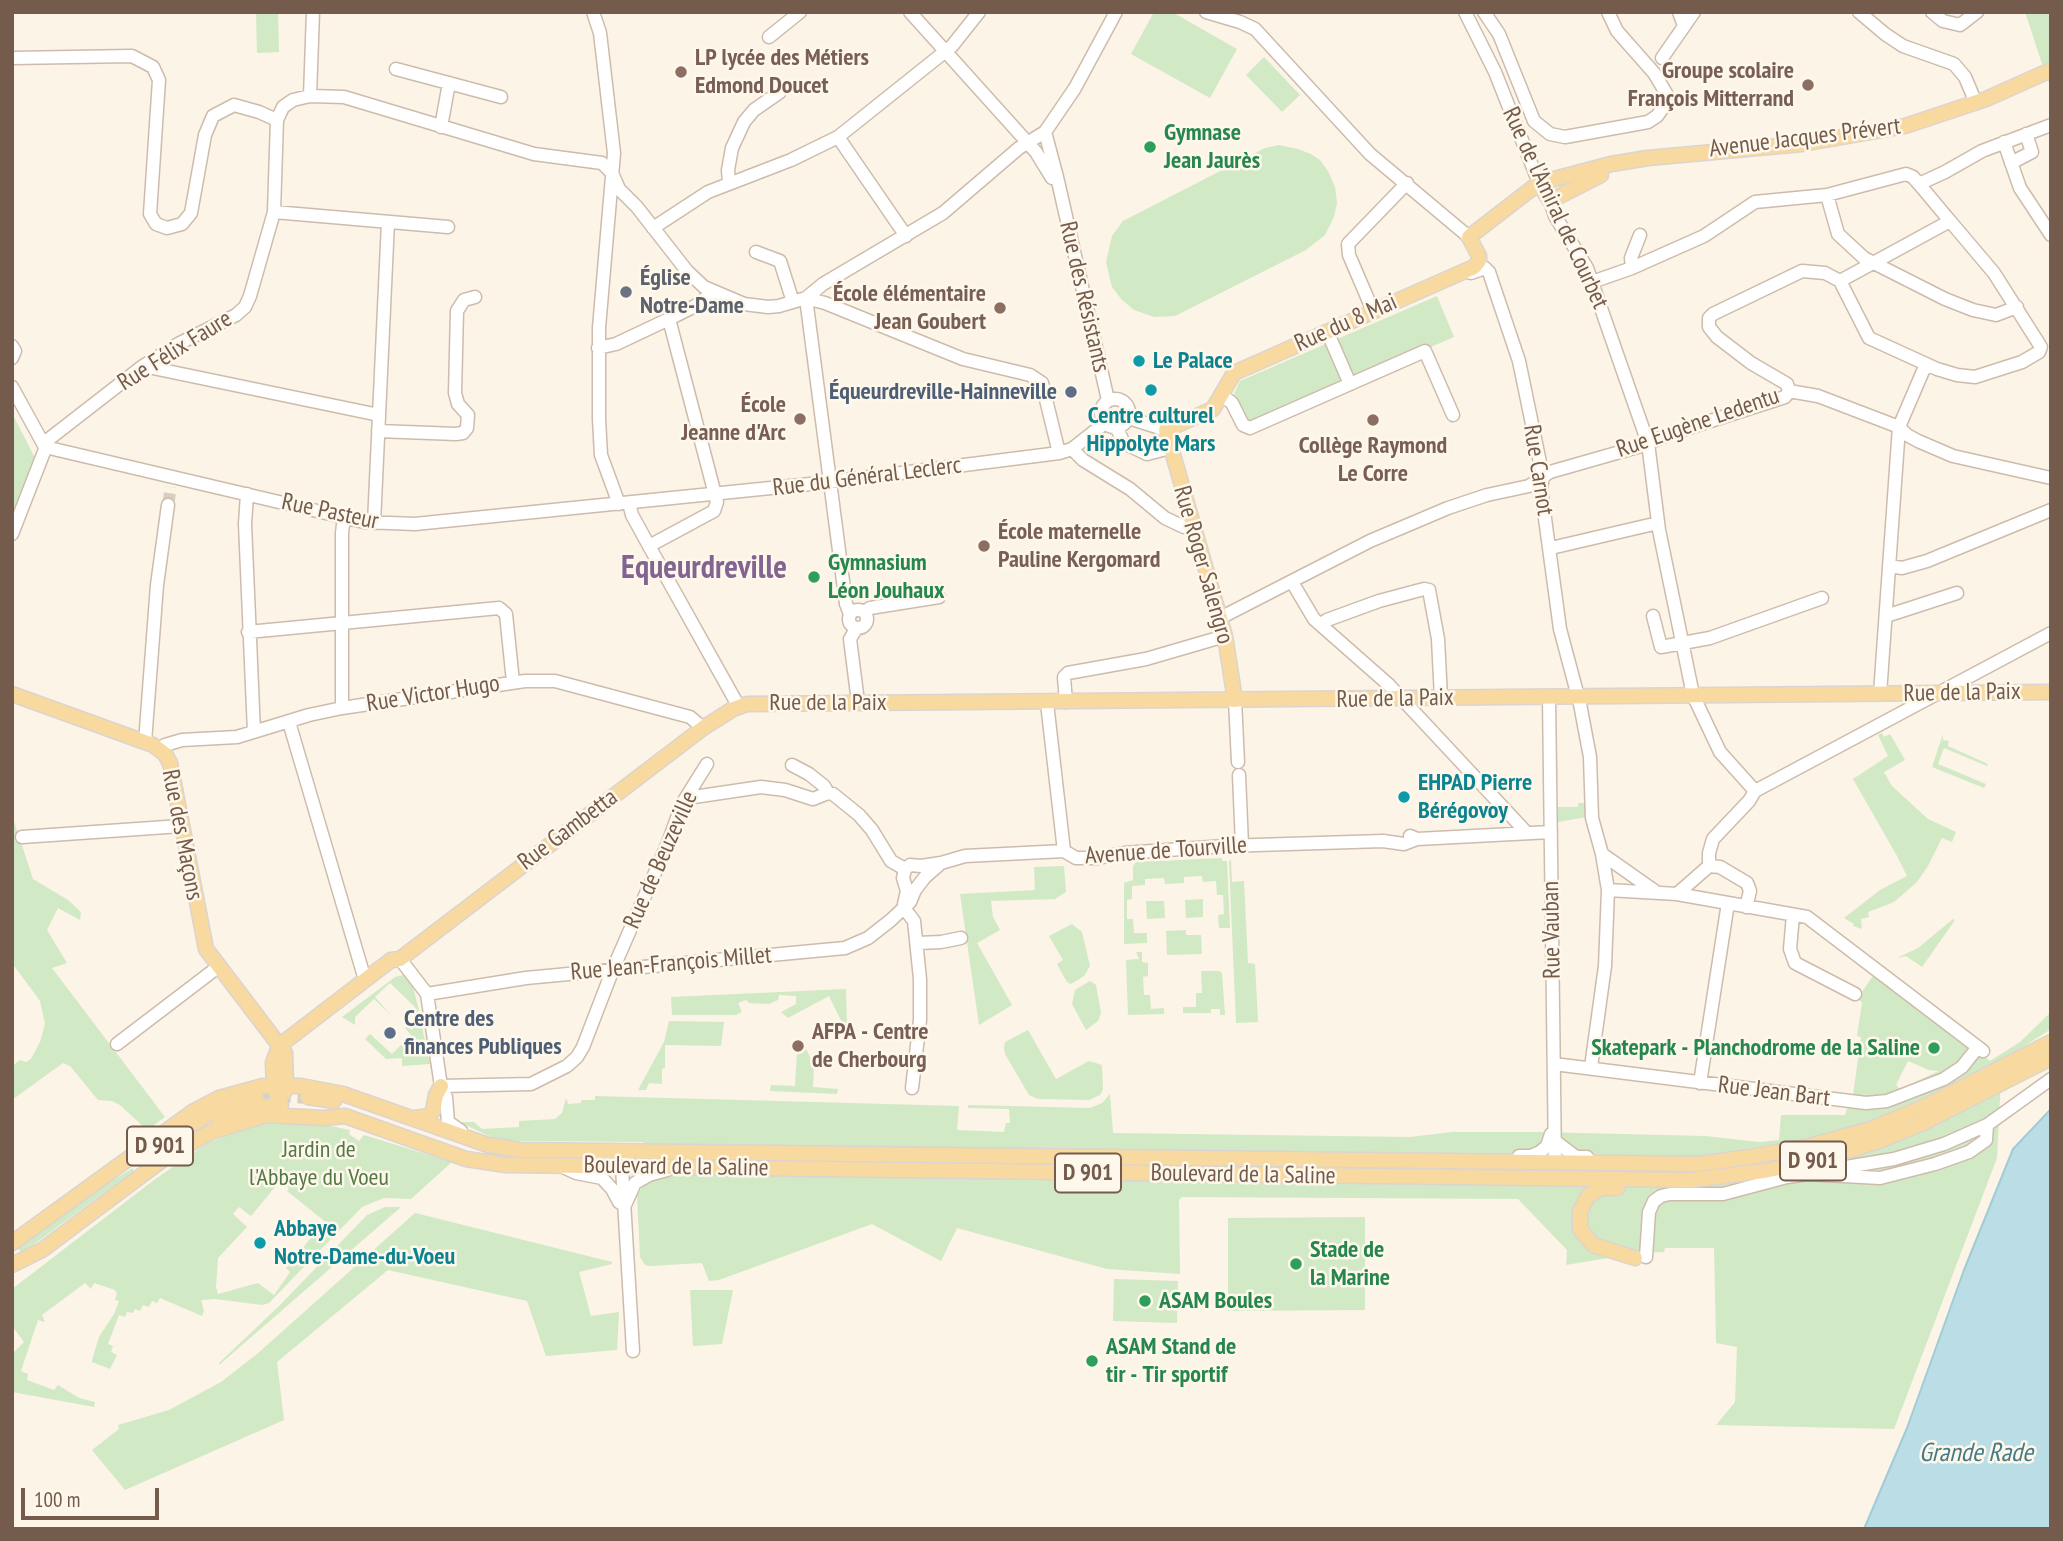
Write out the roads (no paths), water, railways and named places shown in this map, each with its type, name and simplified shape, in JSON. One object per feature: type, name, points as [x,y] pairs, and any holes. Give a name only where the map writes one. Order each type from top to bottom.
[{"type":"main road","name":"Avenue Jacques Prévert","points":[[1633,161],[1672,154],[1802,144],[1864,135],[1905,126],[1976,103],[2051,71]]},
{"type":"main road","points":[[1469,237],[1539,183],[1633,161]]},
{"type":"main road","points":[[1550,201],[1586,181],[1633,161]]},
{"type":"main road","name":"Rue de l'Amiral de Courbet","points":[[1539,183],[1550,201]]},
{"type":"main road","name":"Rue du 8 Mai","points":[[1166,430],[1209,412],[1222,395],[1230,378],[1241,369],[1474,267],[1479,261],[1476,247],[1469,237]]},
{"type":"main road","name":"Rue Roger Salengro","points":[[1166,430],[1225,636],[1235,700]]},
{"type":"main road","name":"Rue de la Paix","points":[[739,707],[759,703],[1047,703],[2051,692]]},
{"type":"main road","name":"Rue des Maçons","points":[[12,694],[145,742],[160,750],[170,763],[202,939],[208,954],[282,1049]]},
{"type":"main road","name":"Rue Gambetta","points":[[400,959],[703,728],[739,707]]},
{"type":"main road","points":[[281,1105],[282,1049],[391,960],[400,959],[397,967],[282,1049]]},
{"type":"main road","name":"Boulevard de la Saline","points":[[280,1086],[328,1090],[471,1149],[501,1152],[621,1151],[1699,1164],[1810,1146],[1871,1129],[1928,1105],[2051,1040]]},
{"type":"main road","name":"Boulevard de la Saline","points":[[172,1154],[211,1132],[233,1124],[266,1115],[294,1115],[324,1118],[345,1116],[483,1163],[1691,1180],[1765,1171],[1810,1162],[1879,1141],[1925,1122],[2051,1058]]},
{"type":"main road","name":"D 901","points":[[12,1243],[194,1111],[219,1098],[252,1088],[280,1086]]},
{"type":"main road","points":[[412,1118],[429,1116],[441,1086]]},
{"type":"main road","name":"Boulevard de la Saline","points":[[308,1097],[412,1118],[488,1145],[520,1150]]},
{"type":"main road","name":"D 901","points":[[67,1202],[139,1161],[213,1111],[238,1101],[256,1098]]},
{"type":"main road","name":"D 901","points":[[12,1277],[42,1250],[172,1154],[193,1134],[219,1120],[241,1111],[281,1105],[315,1108],[345,1116]]},
{"type":"main road","points":[[1640,1258],[1593,1245],[1583,1236],[1580,1229],[1580,1211],[1591,1194],[1601,1188],[1709,1186],[1765,1171]]},
{"type":"main road","name":"D 901","points":[[12,1265],[42,1250]]},
{"type":"street","points":[[310,96],[313,12]]},
{"type":"street","points":[[593,12],[600,33],[614,153],[598,348],[601,455],[624,504],[739,707]]},
{"type":"street","points":[[769,37],[800,12]]},
{"type":"street","name":"Rue des Résistants","points":[[910,12],[1044,163],[1060,194]]},
{"type":"street","points":[[653,228],[708,192],[791,160],[838,137],[946,51],[979,12]]},
{"type":"street","points":[[12,58],[132,55],[153,67],[159,80],[150,214],[156,224],[167,228],[182,224],[191,213],[205,135],[213,116],[219,111],[234,105],[259,111],[277,120],[283,107],[293,100],[310,96],[344,97],[534,154],[596,161],[605,165],[619,189],[694,279],[714,292],[754,306],[779,306],[806,298],[823,284],[943,214],[1019,148],[1045,132],[1075,88],[1116,12]]},
{"type":"street","points":[[1206,12],[1255,29],[1370,154],[1469,237]]},
{"type":"street","name":"Rue de l'Amiral de Courbet","points":[[1465,12],[1495,72],[1539,183]]},
{"type":"street","points":[[1484,12],[1499,34],[1534,121],[1550,134],[1565,137],[1648,122],[1657,116],[1665,105],[1665,93],[1654,73],[1622,37],[1608,12]]},
{"type":"street","points":[[1679,12],[1684,26]]},
{"type":"street","points":[[1662,58],[1694,12]]},
{"type":"street","points":[[1859,12],[1903,46],[1954,64],[1965,77],[1976,103]]},
{"type":"street","points":[[1932,12],[1943,21],[1960,25],[1976,12]]},
{"type":"street","points":[[396,69],[501,97]]},
{"type":"street","points":[[441,127],[449,83]]},
{"type":"street","points":[[729,183],[729,161],[740,129],[754,110],[780,92]]},
{"type":"street","name":"Rue Félix Faure","points":[[12,534],[49,439],[143,366],[178,344],[236,315],[245,307],[274,212],[277,120]]},
{"type":"street","points":[[1919,184],[2004,142],[2051,125]]},
{"type":"street","name":"Rue des Résistants","points":[[1045,132],[1108,400]]},
{"type":"street","points":[[2011,163],[2032,152],[2026,134]]},
{"type":"street","points":[[838,137],[906,236]]},
{"type":"street","points":[[2004,142],[2024,195],[2051,234]]},
{"type":"street","points":[[1592,282],[1632,268],[1704,236],[1755,202],[1827,195],[1906,173],[1913,177],[1994,273],[2041,347],[2035,356],[2022,362],[1975,377],[1957,375],[1869,338],[1840,281],[1825,273],[1802,271],[1718,310],[1709,318],[1709,327],[1717,337],[1751,363],[1787,384],[1789,391]]},
{"type":"street","points":[[1374,311],[1349,256],[1348,244],[1406,184]]},
{"type":"street","points":[[1827,195],[1838,234],[1859,254],[1945,299],[1973,310],[1996,315],[2017,307]]},
{"type":"street","name":"Rue de l'Amiral de Courbet","points":[[1550,201],[1555,216],[1580,256],[1592,282],[1648,443],[1658,523],[1693,695],[1720,752],[1755,791]]},
{"type":"street","points":[[274,212],[448,227]]},
{"type":"street","points":[[1840,281],[1950,221]]},
{"type":"street","points":[[374,523],[388,222]]},
{"type":"street","points":[[1632,268],[1631,258],[1640,235]]},
{"type":"street","points":[[756,252],[780,261],[793,302]]},
{"type":"street","name":"Rue Carnot","points":[[1466,270],[1471,273],[1485,268],[1489,272],[1519,361],[1543,477],[1541,489],[1560,629],[1590,757],[1592,818],[1608,890],[1605,965],[1591,1067]]},
{"type":"street","points":[[598,348],[616,344],[670,319],[714,292]]},
{"type":"street","points":[[378,430],[456,434],[463,433],[467,428],[468,415],[458,404],[454,393],[457,311],[464,300],[475,297]]},
{"type":"street","points":[[806,298],[963,359],[1011,372],[1030,374],[1042,383],[1065,451],[1130,489],[1165,518],[1184,527],[1193,526]]},
{"type":"street","points":[[806,298],[846,604],[850,614],[849,623],[856,629]]},
{"type":"street","points":[[649,546],[713,511],[718,502],[670,319]]},
{"type":"street","points":[[1327,331],[1350,384]]},
{"type":"street","points":[[12,346],[15,351],[12,358]]},
{"type":"street","points":[[1222,395],[1232,403],[1243,425],[1250,428],[1425,351],[1453,415]]},
{"type":"street","points":[[1881,694],[1899,427],[1926,364]]},
{"type":"street","points":[[143,366],[379,415]]},
{"type":"street","points":[[12,387],[46,447]]},
{"type":"street","name":"Rue Eugène Ledentu","points":[[1220,618],[1370,541],[1487,495],[1529,486],[1550,472],[1648,443],[1785,397],[1789,391],[1818,396],[1899,427],[1918,441],[1953,456],[2051,478]]},
{"type":"street","points":[[1065,451],[1110,425],[1124,424],[1129,418],[1129,408],[1123,400],[1108,400],[1101,411],[1110,425],[1124,443],[1147,454],[1170,448]]},
{"type":"street","points":[[1129,418],[1166,430]]},
{"type":"street","name":"Rue Pasteur","points":[[46,447],[172,482],[247,494],[374,523],[415,524],[624,504]]},
{"type":"street","name":"Rue du Général Leclerc","points":[[624,504],[830,482],[1065,451]]},
{"type":"street","points":[[247,494],[244,507],[254,732]]},
{"type":"street","points":[[145,742],[157,585],[168,505]]},
{"type":"street","points":[[1889,566],[1902,568],[1927,561],[2051,510]]},
{"type":"street","points":[[342,708],[344,517]]},
{"type":"street","points":[[1551,548],[1658,523]]},
{"type":"street","points":[[1292,582],[1310,614],[1402,699],[1527,834]]},
{"type":"street","points":[[1321,624],[1379,601],[1429,590],[1438,639],[1441,698]]},
{"type":"street","points":[[1886,616],[1956,593]]},
{"type":"street","points":[[864,612],[870,608],[939,597]]},
{"type":"street","points":[[1653,616],[1661,647],[1710,638],[1822,598]]},
{"type":"street","points":[[248,632],[499,608],[506,614],[513,682]]},
{"type":"street","points":[[850,614],[858,610],[864,612],[867,618],[866,624],[856,629],[850,639],[858,702]]},
{"type":"street","points":[[1709,866],[1713,839],[1755,791],[2051,633]]},
{"type":"street","points":[[1066,702],[1065,677],[1068,673],[1146,659],[1225,636]]},
{"type":"street","name":"Rue Victor Hugo","points":[[160,750],[182,740],[237,737],[342,708],[513,682],[555,681],[690,717],[703,728]]},
{"type":"street","name":"Rue Vauban","points":[[1549,697],[1555,1163]]},
{"type":"street","points":[[1235,700],[1242,845]]},
{"type":"street","points":[[1047,703],[1064,851]]},
{"type":"street","points":[[289,722],[359,960],[367,979]]},
{"type":"street","name":"Rue de Beuzeville","points":[[441,1086],[529,1085],[570,1064],[583,1047],[682,804],[707,764]]},
{"type":"street","points":[[792,765],[824,786],[828,793],[859,815],[872,830],[891,861],[904,875],[911,887],[921,877],[910,865],[904,875],[907,891],[904,908],[912,917],[918,943],[919,1020],[912,1088]]},
{"type":"street","points":[[687,798],[761,787],[785,790],[813,799],[828,793]]},
{"type":"street","points":[[22,836],[181,825]]},
{"type":"street","name":"Avenue de Tourville","points":[[921,877],[942,863],[965,856],[1064,851],[1076,858],[1098,858],[1124,853],[1242,845],[1393,841],[1405,836],[1417,839],[1551,832]]},
{"type":"street","points":[[1602,854],[1658,893]]},
{"type":"street","points":[[1677,894],[1709,866],[1720,867],[1747,883],[1750,891],[1746,907]]},
{"type":"street","name":"Rue Jean-François Millet","points":[[427,994],[526,978],[845,948],[868,938],[904,908],[910,902],[921,877]]},
{"type":"street","points":[[1608,890],[1677,894],[1793,915],[1790,949],[1795,963],[1855,994]]},
{"type":"street","points":[[1700,1083],[1728,903]]},
{"type":"street","name":"Rue Jean Bart","points":[[1554,1064],[1866,1103],[1887,1101],[1952,1075],[1981,1049],[1807,917],[1793,915]]},
{"type":"street","points":[[918,943],[941,942],[961,937]]},
{"type":"street","points":[[400,959],[427,994],[450,1126],[488,1145]]},
{"type":"street","points":[[117,1044],[218,967]]},
{"type":"street","points":[[1810,1162],[1846,1167],[1894,1158],[1944,1144],[1987,1125],[2051,1079]]},
{"type":"street","points":[[1402,1161],[1439,1155],[1531,1156],[1547,1146],[1554,1124]]},
{"type":"street","points":[[1640,1258],[1649,1212],[1661,1196],[1723,1194],[1807,1174],[1880,1178],[1969,1152],[1986,1140],[1987,1125]]},
{"type":"street","points":[[1555,1141],[1579,1157],[1620,1157],[1661,1164]]},
{"type":"street","points":[[621,1151],[633,1351]]},
{"type":"street","points":[[560,1166],[576,1174],[603,1178],[619,1202],[625,1205]]},
{"type":"street","points":[[625,1205],[635,1183],[649,1175],[675,1167]]},
{"type":"water","name":"Grande Rade","points":[[2051,1109],[2051,1529],[1864,1529],[1907,1428],[1964,1270],[2013,1149]]},
{"type":"tunnel","points":[[168,505],[171,487]]},
{"type":"tunnel","points":[[256,1098],[276,1095],[308,1097]]},
{"type":"place","name":"LP lycée des Métiers Edmond Doucet","points":[[681,72]]},
{"type":"place","name":"Groupe scolaire François Mitterrand","points":[[1808,85]]},
{"type":"place","name":"Gymnase Jean Jaurès","points":[[1150,147]]},
{"type":"place","name":"Église Notre-Dame","points":[[626,292]]},
{"type":"place","name":"École élémentaire Jean Goubert","points":[[1000,308]]},
{"type":"place","name":"Le Palace","points":[[1139,361]]},
{"type":"place","name":"Centre culturel Hippolyte Mars","points":[[1151,390]]},
{"type":"place","name":"Équeurdreville-Hainneville","points":[[1071,392]]},
{"type":"place","name":"École Jeanne d'Arc","points":[[800,419]]},
{"type":"place","name":"Collège Raymond Le Corre","points":[[1373,420]]},
{"type":"place","name":"École maternelle Pauline Kergomard","points":[[984,546]]},
{"type":"place","name":"Gymnasium Léon Jouhaux","points":[[814,577]]},
{"type":"place","name":"EHPAD Pierre Bérégovoy","points":[[1404,797]]},
{"type":"place","name":"Centre des finances Publiques","points":[[390,1033]]},
{"type":"place","name":"AFPA - Centre de Cherbourg","points":[[798,1046]]},
{"type":"place","name":"Skatepark - Planchodrome de la Saline","points":[[1934,1048]]},
{"type":"place","name":"Abbaye Notre-Dame-du-Voeu","points":[[260,1243]]},
{"type":"place","name":"Stade de la Marine","points":[[1296,1264]]},
{"type":"place","name":"ASAM Boules","points":[[1145,1301]]},
{"type":"place","name":"ASAM Stand de tir - Tir sportif","points":[[1092,1361]]},
{"type":"district","name":"Equeurdreville","points":[[704,569]]},
{"type":"park label","name":"Jardin de l'Abbaye du Voeu","points":[[319,1164]]}]
